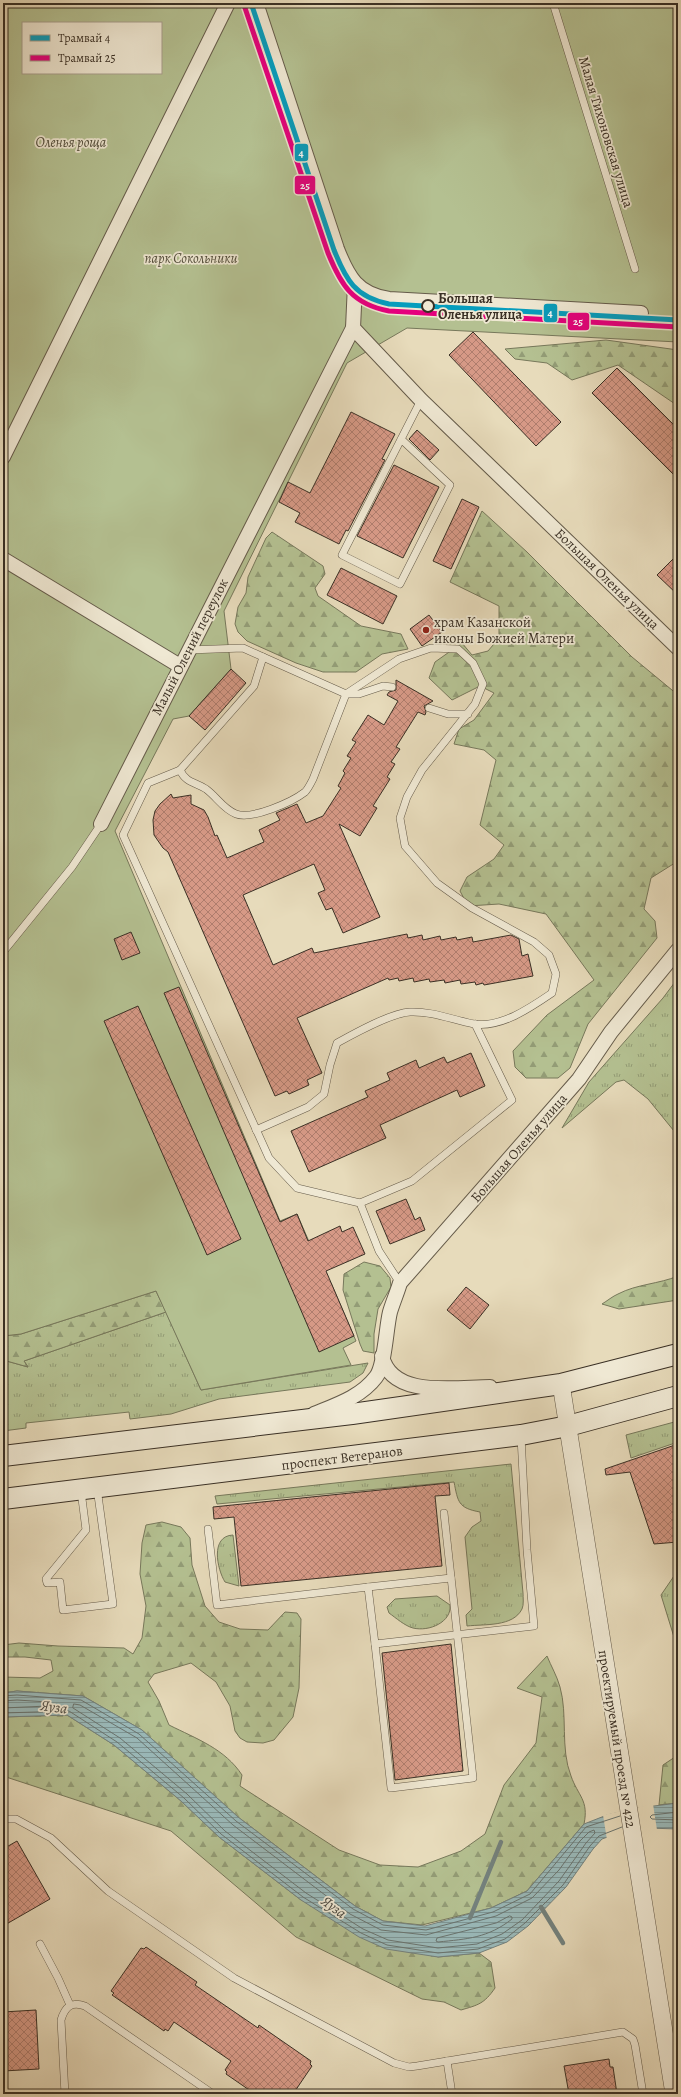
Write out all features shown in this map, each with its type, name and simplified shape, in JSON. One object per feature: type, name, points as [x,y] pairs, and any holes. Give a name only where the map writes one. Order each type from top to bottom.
[{"type":"main road","points":[[3,1456],[352,1414],[554,1385],[678,1354]]},
{"type":"main road","name":"проспект Ветеранов","points":[[3,1499],[521,1435],[568,1426],[678,1396]]},
{"type":"street","points":[[3,456],[228,3]]},
{"type":"street","points":[[256,3],[337,249],[346,271],[355,284],[372,296],[389,299],[642,314]]},
{"type":"street","points":[[353,328],[355,284]]},
{"type":"street","name":"Большая Оленья улица","points":[[353,328],[421,400],[678,648]]},
{"type":"street","name":"Малый Олений переулок","points":[[101,824],[188,650],[353,328]]},
{"type":"street","points":[[3,559],[180,666]]},
{"type":"street","name":"Большая Оленья улица","points":[[302,1419],[348,1399],[363,1390],[376,1377],[381,1366],[390,1312],[400,1283],[579,1079],[611,1032],[678,950]]},
{"type":"street","points":[[382,1355],[384,1366],[389,1373],[399,1380],[415,1387],[554,1385]]},
{"type":"street","name":"проектируемый проезд № 422","points":[[554,1385],[568,1426],[674,2094]]},
{"type":"lane","name":"Малая Тихоновская улица","points":[[553,3],[635,269]]},
{"type":"lane","points":[[401,439],[450,485],[400,584],[342,555],[401,439],[421,400]]},
{"type":"lane","points":[[188,650],[243,648],[346,694],[359,694],[383,686],[392,687]]},
{"type":"lane","points":[[180,770],[184,779],[207,790],[213,794],[223,806],[238,815],[261,813],[306,792],[313,780],[346,694],[398,659],[431,648],[458,649],[473,663],[483,684],[475,704],[422,770],[407,797],[400,818],[406,846],[437,883],[472,908],[534,942],[549,955],[556,974],[552,994],[531,1007],[500,1022],[476,1024],[430,1014],[409,1012],[372,1024],[337,1043],[330,1065],[324,1094],[308,1107],[256,1130]]},
{"type":"lane","points":[[263,657],[254,686],[180,770],[148,783],[123,835],[269,1158],[297,1188],[360,1203],[412,1181],[512,1100],[476,1024]]},
{"type":"lane","points":[[429,708],[448,714],[468,714]]},
{"type":"lane","name":"Малый Олений переулок","points":[[3,952],[72,867],[101,824]]},
{"type":"lane","points":[[360,1203],[379,1250],[400,1283]]},
{"type":"lane","points":[[375,1644],[534,1626],[527,1550],[521,1435]]},
{"type":"lane","points":[[89,1489],[113,1604],[63,1610],[60,1582],[47,1583],[46,1579],[86,1530],[89,1489]]},
{"type":"lane","points":[[368,1587],[391,1788],[474,1778],[444,1513]]},
{"type":"lane","points":[[208,1529],[217,1604],[451,1578]]},
{"type":"lane","points":[[3,1819],[16,1819],[51,1838],[108,1891],[234,1978],[401,2066],[417,2066],[623,2032],[633,2039],[635,2045],[643,2094]]},
{"type":"lane","points":[[40,1944],[70,2005]]},
{"type":"lane","points":[[65,2094],[61,2020],[64,2011],[70,2005],[77,2003],[85,2006],[213,2094]]},
{"type":"lane","points":[[446,2061],[452,2094]]},
{"type":"green space","name":"парк Сокольники","points":[[3,3],[678,3],[678,342],[407,328],[347,363],[224,611],[231,669],[189,716],[173,719],[115,831],[280,1221],[297,1214],[328,1285],[331,1283],[356,1341],[343,1348],[351,1365],[201,1390],[156,1291],[21,1334],[3,1336]]},
{"type":"green space","points":[[606,340],[678,350],[678,406],[618,365],[572,380],[547,363],[515,359],[505,349]]},
{"type":"green space","points":[[482,511],[527,552],[632,657],[678,695],[678,861],[651,878],[644,909],[655,921],[657,938],[588,1024],[570,1068],[558,1078],[526,1078],[515,1067],[513,1051],[547,1015],[594,980],[546,914],[499,904],[468,906],[460,891],[467,877],[494,859],[504,845],[480,825],[496,760],[484,750],[454,744],[459,729],[474,720],[494,693],[480,686],[452,700],[429,678],[435,662],[462,643],[472,655],[488,651],[499,638],[499,606],[450,582]]},
{"type":"green space","points":[[272,532],[323,566],[325,574],[315,588],[318,596],[361,626],[401,634],[408,649],[382,654],[356,672],[323,672],[296,663],[247,641],[238,632],[235,624],[238,607],[246,593],[248,577],[266,538]]},
{"type":"green space","points":[[678,978],[678,1133],[674,1131],[648,1099],[624,1080],[616,1082],[562,1128],[589,1082],[663,998]]},
{"type":"green space","points":[[364,1262],[380,1266],[390,1278],[391,1287],[378,1309],[374,1334],[374,1353],[363,1351],[343,1290],[344,1274]]},
{"type":"green space","points":[[678,1276],[678,1300],[619,1309],[602,1304],[625,1291]]},
{"type":"green space","points":[[156,1291],[166,1312],[24,1361],[28,1367],[3,1360],[3,1336],[21,1334]]},
{"type":"green space","points":[[166,1312],[201,1390],[368,1363],[363,1373],[350,1382],[219,1399],[171,1414],[130,1419],[129,1412],[26,1423],[26,1428],[3,1431],[3,1360],[28,1367],[24,1361]]},
{"type":"green space","points":[[678,1421],[678,1442],[631,1458],[626,1435]]},
{"type":"green space","points":[[511,1464],[523,1605],[518,1615],[498,1624],[467,1626],[466,1615],[472,1609],[465,1537],[472,1527],[481,1521],[480,1512],[467,1508],[460,1503],[454,1482],[217,1504],[215,1496]]},
{"type":"green space","points":[[162,1522],[181,1527],[190,1538],[192,1565],[205,1606],[219,1622],[240,1629],[268,1630],[285,1612],[297,1613],[301,1619],[299,1688],[293,1717],[274,1740],[263,1743],[247,1742],[240,1738],[235,1731],[230,1706],[216,1682],[191,1663],[154,1674],[148,1682],[159,1701],[169,1725],[219,1751],[242,1775],[240,1786],[339,1850],[380,1865],[418,1867],[461,1851],[485,1834],[504,1785],[536,1743],[542,1697],[517,1688],[547,1656],[560,1687],[564,1709],[565,1743],[568,1765],[571,1776],[584,1804],[585,1816],[584,1824],[527,1891],[491,1908],[422,1925],[383,1921],[355,1906],[238,1817],[142,1730],[83,1696],[17,1691],[3,1693],[3,1677],[40,1678],[53,1671],[51,1660],[25,1657],[3,1657],[3,1645],[19,1643],[124,1648],[133,1654],[142,1638],[146,1606],[140,1574],[142,1543],[146,1525]]},
{"type":"green space","points":[[233,1535],[239,1586],[225,1582],[218,1562],[217,1554],[221,1541],[226,1537]]},
{"type":"green space","points":[[674,1576],[678,1576],[678,1650],[661,1595]]},
{"type":"green space","points":[[437,1596],[450,1605],[450,1611],[443,1621],[432,1627],[419,1629],[407,1626],[389,1613],[387,1607],[395,1599]]},
{"type":"green space","points":[[67,1715],[114,1745],[181,1801],[219,1837],[301,1900],[438,1957],[479,1953],[491,1962],[495,1988],[484,2001],[472,2007],[461,2010],[444,2002],[422,1999],[296,1937],[171,1831],[3,1776],[3,1717]]},
{"type":"green space","points":[[678,1755],[678,1803],[659,1805],[663,1765]]},
{"type":"water","name":"Яуза","points":[[17,1691],[83,1696],[142,1730],[238,1817],[355,1906],[383,1921],[425,1926],[491,1908],[527,1891],[584,1824],[607,1815],[638,1808],[678,1803],[678,1829],[647,1828],[624,1831],[602,1839],[566,1887],[528,1926],[507,1942],[479,1953],[438,1957],[386,1949],[359,1937],[301,1900],[219,1837],[181,1801],[114,1745],[67,1715],[3,1717],[3,1693]]},
{"type":"pier","points":[[653,1804],[657,1830],[624,1833],[607,1840],[603,1815]]},
{"type":"building","points":[[473,332],[561,422],[536,446],[449,355]]},
{"type":"building","points":[[617,368],[678,429],[678,479],[592,393]]},
{"type":"building","points":[[351,412],[395,434],[382,459],[385,460],[348,531],[346,530],[339,544],[295,522],[300,513],[279,502],[288,482],[310,493]]},
{"type":"building","points":[[417,430],[439,450],[430,460],[409,439]]},
{"type":"building","points":[[394,465],[439,487],[403,558],[357,536]]},
{"type":"building","points":[[462,499],[479,507],[451,569],[433,561]]},
{"type":"building","points":[[678,554],[678,595],[657,575]]},
{"type":"building","points":[[341,568],[397,596],[383,624],[327,595]]},
{"type":"building","name":"храм Казанской иконы Божией Матери","points":[[429,615],[442,632],[422,646],[410,629]]},
{"type":"building","points":[[231,669],[246,683],[205,730],[189,716]]},
{"type":"building","points":[[396,680],[433,701],[424,706],[426,712],[425,715],[418,712],[396,747],[400,749],[391,762],[395,764],[387,777],[390,779],[373,806],[377,808],[360,836],[339,824],[380,917],[343,933],[332,908],[326,910],[318,893],[325,890],[314,864],[243,895],[273,965],[312,948],[314,953],[407,934],[408,938],[422,935],[423,940],[440,936],[441,940],[456,937],[457,940],[472,937],[473,942],[511,935],[519,939],[522,956],[528,954],[533,976],[484,985],[483,983],[476,985],[475,982],[461,984],[460,980],[445,983],[444,980],[430,982],[429,979],[414,982],[413,978],[399,981],[398,978],[389,980],[388,978],[297,1018],[322,1073],[307,1080],[309,1085],[289,1094],[287,1091],[275,1096],[168,852],[163,848],[154,835],[153,820],[155,811],[171,794],[173,798],[191,795],[191,804],[204,810],[215,836],[217,835],[227,858],[264,842],[259,830],[280,820],[276,813],[297,804],[306,823],[323,816],[341,788],[338,786],[345,773],[343,771],[351,758],[347,756],[356,742],[352,740],[368,715],[384,725],[398,701],[387,695],[389,692],[396,690]]},
{"type":"building","points":[[131,932],[140,953],[122,960],[114,939]]},
{"type":"building","points":[[179,987],[280,1222],[297,1214],[308,1241],[340,1226],[342,1232],[353,1227],[365,1254],[326,1271],[354,1336],[319,1352],[164,993]]},
{"type":"building","points":[[138,1006],[241,1239],[207,1255],[104,1021]]},
{"type":"building","points":[[471,1053],[485,1086],[460,1097],[457,1090],[380,1125],[386,1138],[309,1172],[291,1131],[368,1097],[365,1091],[390,1080],[387,1073],[416,1060],[419,1068],[444,1057],[447,1063]]},
{"type":"building","points":[[406,1199],[415,1220],[420,1217],[425,1230],[390,1244],[376,1211]]},
{"type":"building","points":[[466,1287],[489,1305],[470,1329],[447,1310]]},
{"type":"building","points":[[678,1444],[678,1542],[654,1544],[630,1472],[606,1475],[605,1469]]},
{"type":"building","points":[[449,1483],[450,1495],[435,1496],[442,1566],[241,1586],[234,1517],[214,1519],[213,1507]]},
{"type":"building","points":[[451,1644],[463,1771],[395,1780],[382,1653]]},
{"type":"building","points":[[17,1841],[50,1899],[3,1926],[3,1849]]},
{"type":"building","points":[[146,1947],[197,1982],[195,1985],[258,2028],[259,2025],[311,2061],[310,2064],[312,2066],[293,2094],[255,2094],[226,2074],[227,2072],[225,2070],[231,2061],[174,2022],[168,2031],[165,2029],[164,2031],[112,1995],[114,1993],[111,1991],[141,1948],[144,1949]]},
{"type":"building","points":[[36,2010],[39,2069],[3,2071],[3,2012]]},
{"type":"building","points":[[609,2059],[610,2067],[613,2067],[617,2094],[569,2094],[564,2066]]},
{"type":"waterway","points":[[470,1918],[501,1842]]},
{"type":"waterway","points":[[541,1907],[563,1943]]},
{"type":"tram line","name":"4","points":[[251,3],[334,250],[343,270],[353,286],[360,292],[377,301],[389,304],[678,320]]},
{"type":"tram line","name":"25","points":[[244,5],[328,253],[343,284],[357,298],[376,308],[389,311],[678,327]]},
{"type":"place","name":"Большая Оленья улица","points":[[428,306]]},
{"type":"place","name":"храм Казанской иконы Божией Матери","points":[[426,630]]},
{"type":"park label","name":"Оленья роща","points":[[71,142]]}]
